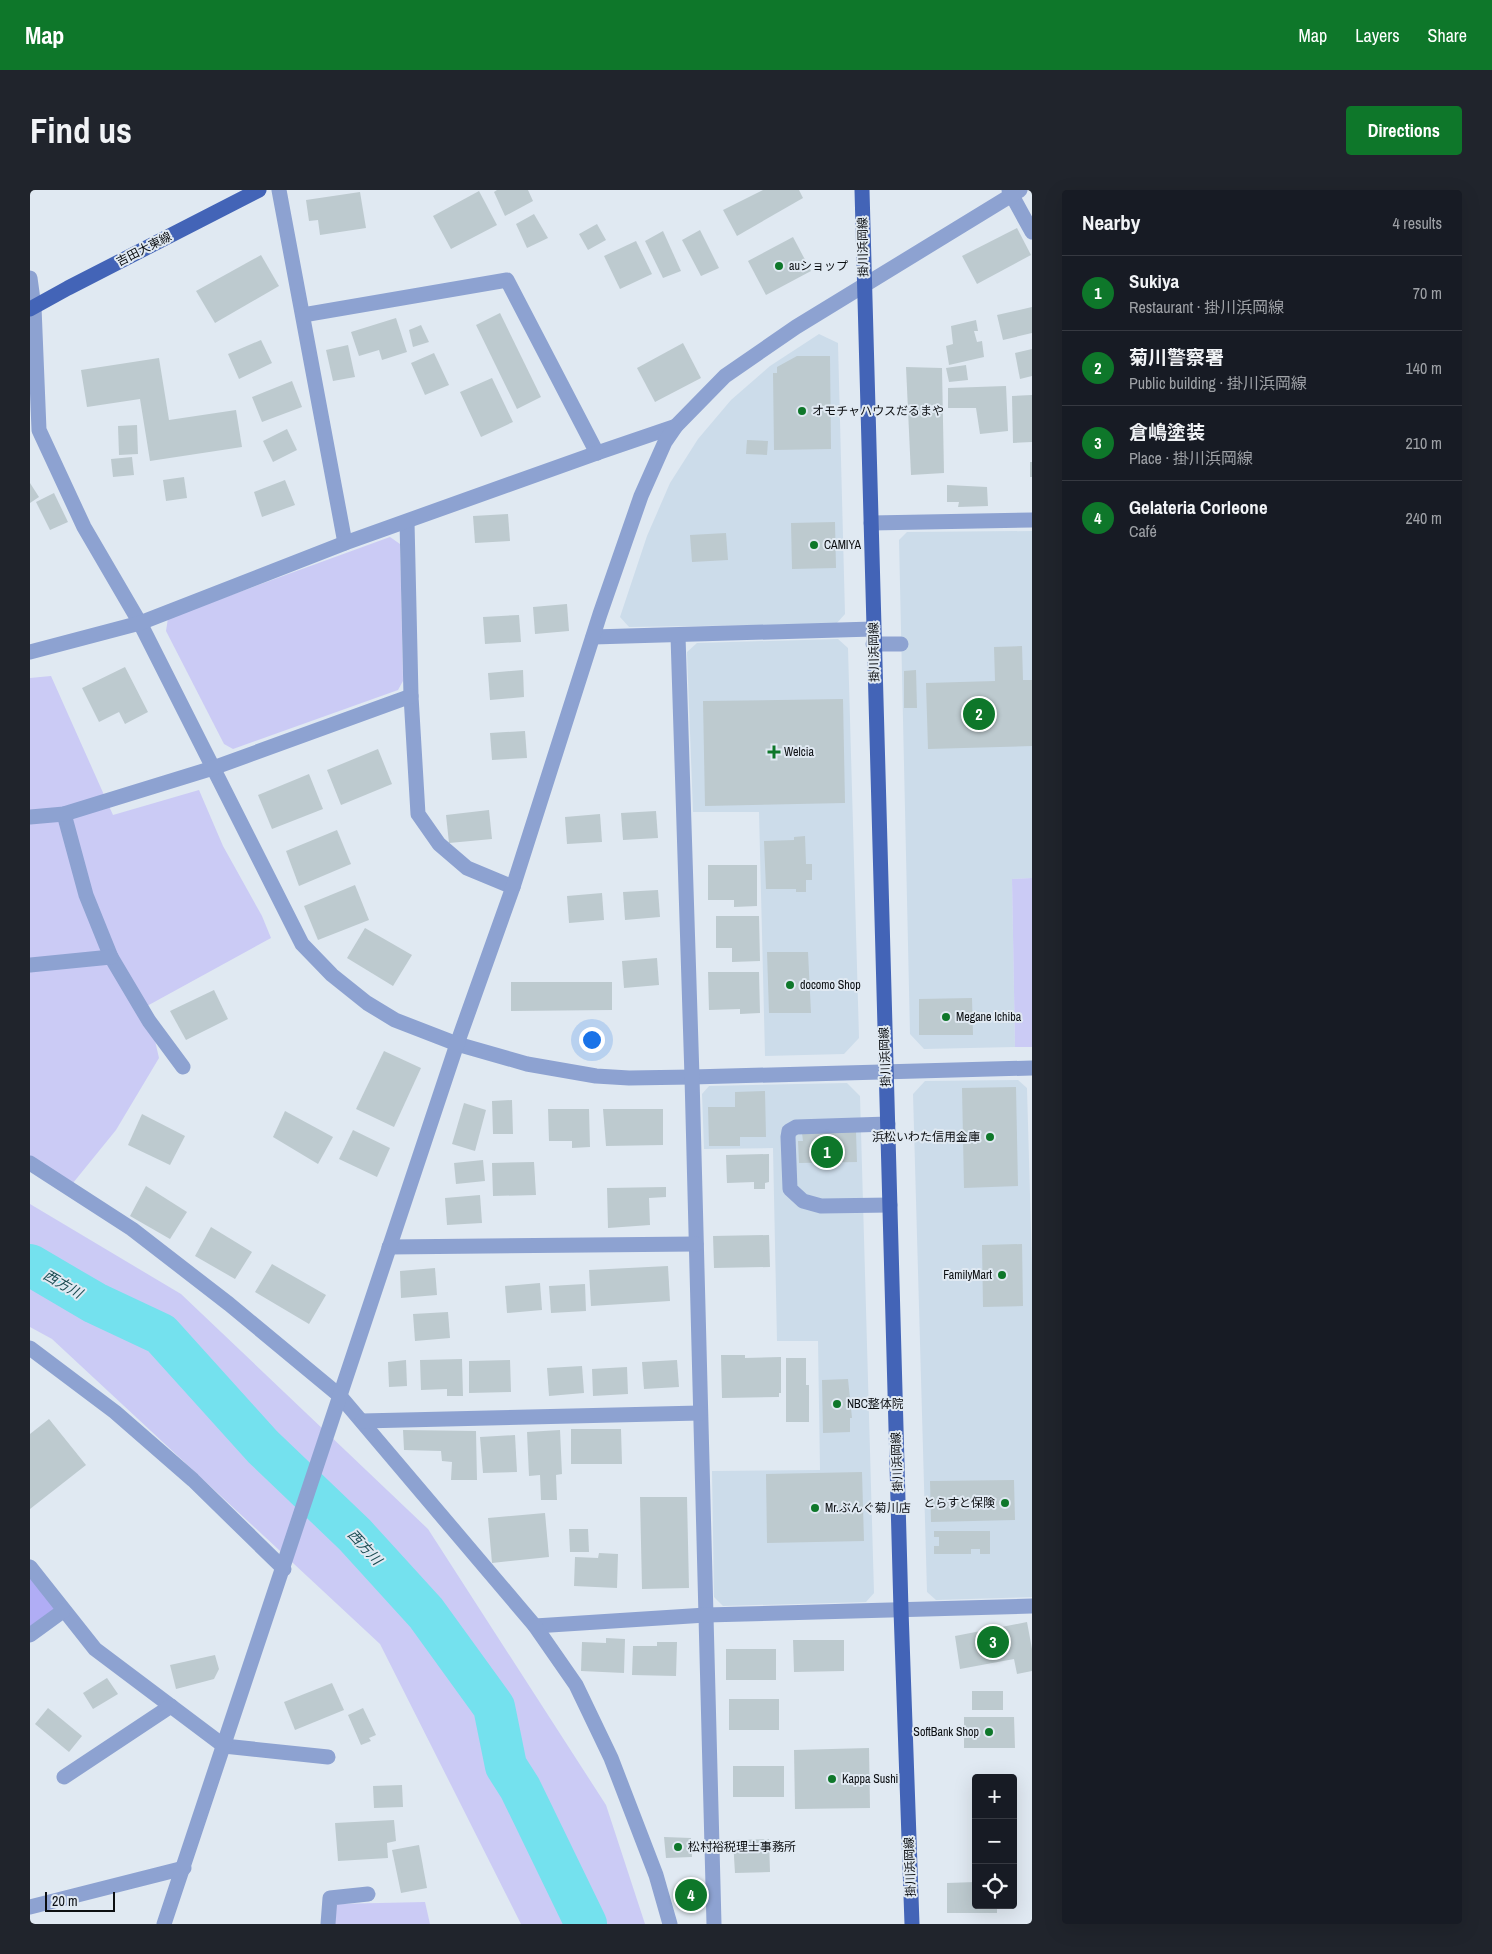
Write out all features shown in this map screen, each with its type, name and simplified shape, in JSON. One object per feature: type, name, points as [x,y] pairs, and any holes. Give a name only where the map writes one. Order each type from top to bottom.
[{"type":"main road","name":"吉田大東線","points":[[32,308],[259,190]]},
{"type":"main road","name":"掛川浜岡線","points":[[862,190],[901,1610],[912,1924]]},
{"type":"street","points":[[279,190],[345,543]]},
{"type":"street","points":[[164,1924],[284,1569],[457,1044],[512,887],[593,637],[641,496],[665,442],[676,426],[725,376],[796,327],[1014,192],[1032,232]]},
{"type":"street","points":[[30,278],[39,430],[84,526],[140,623],[302,944],[332,975],[367,1002],[395,1020],[457,1044],[527,1064],[596,1076],[629,1078],[692,1077],[1032,1068]]},
{"type":"street","points":[[303,315],[507,280],[598,453]]},
{"type":"street","points":[[30,652],[140,623],[345,543],[676,426]]},
{"type":"street","points":[[871,523],[1032,520]]},
{"type":"street","points":[[407,522],[410,696],[418,814],[439,844],[467,868],[512,887]]},
{"type":"street","points":[[678,636],[692,1077],[714,1924]]},
{"type":"street","points":[[593,637],[873,637],[901,644]]},
{"type":"street","points":[[30,817],[64,814],[213,768],[410,696]]},
{"type":"street","points":[[64,814],[86,895],[111,957],[149,1021],[183,1067]]},
{"type":"street","points":[[30,965],[111,957]]},
{"type":"street","points":[[888,1124],[796,1126],[789,1131],[788,1137],[790,1190],[803,1201],[821,1206],[890,1205]]},
{"type":"street","points":[[30,1163],[132,1229],[229,1304],[340,1396],[536,1626],[576,1685],[611,1758],[656,1875],[670,1924]]},
{"type":"street","points":[[389,1247],[696,1244]]},
{"type":"street","points":[[30,1348],[115,1412],[193,1480],[284,1569]]},
{"type":"street","points":[[362,1421],[700,1413]]},
{"type":"street","points":[[30,1567],[95,1649],[224,1746],[328,1757]]},
{"type":"street","points":[[536,1626],[706,1615],[1032,1606]]},
{"type":"street","points":[[30,1635],[63,1611]]},
{"type":"street","points":[[64,1777],[171,1706]]},
{"type":"street","points":[[30,1907],[184,1868]]},
{"type":"street","points":[[328,1924],[330,1898],[368,1894]]},
{"type":"shaded area","points":[[819,334],[838,343],[845,614],[836,624],[629,627],[620,617],[647,536],[670,483],[698,439],[731,400],[770,366]]},
{"type":"shaded area","points":[[1032,531],[1032,878],[1012,879],[1015,1047],[924,1049],[910,1034],[899,540],[907,532]]},
{"type":"shaded area","points":[[390,537],[400,544],[403,681],[398,690],[233,749],[224,744],[166,631],[168,618]]},
{"type":"shaded area","points":[[838,639],[848,648],[859,1038],[844,1054],[765,1056],[759,812],[693,812],[687,652],[697,643]]},
{"type":"shaded area","points":[[51,676],[113,815],[199,790],[223,846],[262,916],[271,938],[147,1006],[159,1058],[116,1130],[73,1183],[30,1159],[30,678]]},
{"type":"shaded area","points":[[1032,878],[1032,1047],[1015,1047],[1012,879]]},
{"type":"shaded area","points":[[1018,1080],[1027,1088],[1032,1266],[1032,1597],[936,1600],[927,1592],[913,1094],[925,1081]]},
{"type":"shaded area","points":[[847,1083],[860,1096],[874,1593],[866,1602],[723,1606],[714,1597],[712,1471],[820,1470],[818,1341],[777,1341],[773,1148],[704,1149],[702,1094],[709,1086]]},
{"type":"shaded area","points":[[30,1204],[181,1294],[428,1529],[606,1805],[645,1924],[521,1924],[380,1644],[52,1339],[30,1327]]},
{"type":"shaded area","points":[[30,1567],[63,1611],[30,1642]]},
{"type":"shaded area","points":[[425,1902],[430,1924],[333,1924],[334,1904]]},
{"type":"building","points":[[497,190],[528,190],[533,201],[505,216],[494,192]]},
{"type":"building","points":[[763,190],[799,190],[803,198],[737,236],[723,210]]},
{"type":"building","points":[[479,191],[497,225],[451,249],[433,216]]},
{"type":"building","points":[[360,192],[366,228],[320,235],[318,220],[309,221],[306,200]]},
{"type":"building","points":[[534,214],[548,238],[527,248],[516,224]]},
{"type":"building","points":[[597,224],[606,240],[588,250],[579,234]]},
{"type":"building","points":[[1017,228],[1031,255],[977,284],[962,256]]},
{"type":"building","points":[[700,230],[719,268],[701,276],[682,240]]},
{"type":"building","points":[[663,231],[681,271],[663,278],[645,241]]},
{"type":"building","name":"auショップ","points":[[793,237],[811,271],[766,295],[748,261]]},
{"type":"building","points":[[636,241],[652,274],[620,289],[604,256]]},
{"type":"building","points":[[261,255],[279,286],[215,323],[196,291]]},
{"type":"building","points":[[1032,307],[1032,333],[1003,340],[997,315]]},
{"type":"building","points":[[500,313],[541,397],[517,409],[476,325]]},
{"type":"building","points":[[396,318],[407,352],[382,360],[379,350],[359,356],[351,332]]},
{"type":"building","points":[[976,320],[978,331],[974,331],[977,342],[982,341],[984,357],[949,365],[946,346],[953,344],[951,326]]},
{"type":"building","points":[[421,325],[429,342],[413,347],[409,330]]},
{"type":"building","points":[[261,340],[272,363],[239,379],[228,354]]},
{"type":"building","points":[[683,343],[701,378],[655,402],[637,368]]},
{"type":"building","points":[[348,345],[355,377],[333,381],[326,350]]},
{"type":"building","points":[[1032,349],[1032,376],[1020,379],[1015,353]]},
{"type":"building","points":[[434,353],[449,385],[425,395],[411,363]]},
{"type":"building","name":"オモチャハウスだるまや","points":[[797,356],[830,356],[831,449],[774,450],[773,373],[777,373],[777,367]]},
{"type":"building","points":[[159,358],[169,420],[236,410],[242,447],[150,461],[140,399],[87,407],[81,370]]},
{"type":"building","points":[[966,365],[968,380],[949,382],[946,368]]},
{"type":"building","points":[[906,367],[942,368],[944,473],[911,475]]},
{"type":"building","points":[[492,378],[513,422],[481,437],[460,392]]},
{"type":"building","points":[[292,381],[302,407],[262,422],[252,397]]},
{"type":"building","points":[[1006,386],[1008,431],[980,434],[976,408],[948,408],[948,388]]},
{"type":"building","points":[[1032,395],[1032,442],[1013,443],[1012,396]]},
{"type":"building","points":[[137,425],[138,454],[119,455],[118,426]]},
{"type":"building","points":[[287,429],[297,450],[273,462],[263,441]]},
{"type":"building","points":[[747,440],[768,441],[767,455],[746,454]]},
{"type":"building","points":[[132,457],[134,475],[113,477],[111,459]]},
{"type":"building","points":[[1030,462],[1032,462],[1032,477],[1030,477]]},
{"type":"building","points":[[184,477],[187,498],[166,501],[163,480]]},
{"type":"building","points":[[285,480],[295,505],[262,517],[254,492]]},
{"type":"building","points":[[30,483],[39,497],[30,503]]},
{"type":"building","points":[[947,485],[987,487],[988,506],[958,507],[959,502],[947,502]]},
{"type":"building","points":[[54,493],[68,522],[50,530],[36,502]]},
{"type":"building","points":[[508,514],[510,541],[475,543],[473,516]]},
{"type":"building","name":"CAMIYA","points":[[835,522],[836,568],[792,569],[791,523]]},
{"type":"building","points":[[726,533],[728,560],[692,562],[690,535]]},
{"type":"building","points":[[567,604],[569,631],[535,634],[533,607]]},
{"type":"building","points":[[519,615],[521,642],[485,644],[483,617]]},
{"type":"building","points":[[1022,646],[1023,680],[1032,680],[1032,746],[928,749],[926,683],[995,681],[994,647]]},
{"type":"building","points":[[125,667],[148,712],[125,724],[119,712],[99,722],[82,688]]},
{"type":"building","points":[[523,670],[524,697],[490,700],[488,673]]},
{"type":"building","points":[[916,670],[917,708],[904,708],[904,671]]},
{"type":"building","name":"Welcia","points":[[843,699],[845,803],[705,806],[703,701]]},
{"type":"building","points":[[525,731],[527,758],[492,760],[490,733]]},
{"type":"building","points":[[378,749],[392,784],[341,805],[327,770]]},
{"type":"building","points":[[309,774],[323,809],[272,829],[258,795]]},
{"type":"building","points":[[489,810],[492,839],[449,843],[446,815]]},
{"type":"building","points":[[656,811],[658,838],[623,840],[621,813]]},
{"type":"building","points":[[600,814],[602,842],[567,844],[565,817]]},
{"type":"building","points":[[337,830],[351,864],[299,886],[286,851]]},
{"type":"building","points":[[805,836],[806,864],[812,864],[812,880],[806,880],[806,892],[796,892],[796,889],[766,889],[764,841],[794,840],[794,837]]},
{"type":"building","points":[[708,865],[757,865],[757,906],[734,907],[734,900],[708,900]]},
{"type":"building","points":[[355,885],[369,920],[318,940],[304,906]]},
{"type":"building","points":[[658,890],[660,917],[625,920],[623,892]]},
{"type":"building","points":[[602,893],[604,920],[569,923],[567,896]]},
{"type":"building","points":[[716,916],[759,916],[760,961],[732,962],[732,948],[716,948]]},
{"type":"building","points":[[365,928],[412,955],[393,986],[347,958]]},
{"type":"building","points":[[767,952],[808,952],[811,1013],[769,1013]]},
{"type":"building","points":[[657,958],[659,985],[624,988],[622,961]]},
{"type":"building","points":[[708,972],[759,972],[760,1013],[740,1014],[740,1009],[709,1010]]},
{"type":"building","points":[[511,982],[612,982],[612,1010],[511,1011]]},
{"type":"building","points":[[214,990],[228,1019],[186,1040],[170,1011]]},
{"type":"building","name":"Megane Ichiba","points":[[972,998],[973,1035],[919,1035],[919,999]]},
{"type":"building","points":[[384,1051],[421,1068],[394,1127],[356,1109]]},
{"type":"building","name":"浜松いわた信用金庫","points":[[1016,1087],[1018,1186],[964,1188],[962,1088]]},
{"type":"building","points":[[765,1091],[766,1137],[740,1137],[740,1146],[709,1146],[708,1107],[735,1107],[735,1092]]},
{"type":"building","points":[[512,1100],[513,1134],[493,1134],[492,1101]]},
{"type":"building","points":[[464,1103],[486,1110],[475,1151],[452,1144]]},
{"type":"building","points":[[548,1109],[589,1109],[590,1147],[572,1148],[572,1141],[549,1141]]},
{"type":"building","points":[[603,1109],[663,1109],[663,1145],[606,1146]]},
{"type":"building","points":[[285,1111],[333,1137],[318,1164],[273,1137]]},
{"type":"building","points":[[142,1114],[185,1136],[170,1165],[128,1145]]},
{"type":"building","points":[[353,1130],[390,1148],[377,1177],[339,1159]]},
{"type":"building","points":[[856,1132],[857,1162],[799,1163],[798,1141],[803,1141],[802,1133]]},
{"type":"building","points":[[769,1154],[769,1182],[765,1183],[765,1189],[754,1189],[754,1182],[727,1183],[726,1155]]},
{"type":"building","points":[[483,1160],[485,1181],[456,1184],[454,1163]]},
{"type":"building","points":[[534,1162],[536,1195],[493,1196],[492,1163]]},
{"type":"building","points":[[146,1186],[187,1212],[170,1239],[130,1216]]},
{"type":"building","points":[[666,1187],[666,1197],[649,1198],[650,1225],[608,1228],[607,1188]]},
{"type":"building","points":[[480,1195],[482,1223],[447,1225],[445,1198]]},
{"type":"building","points":[[211,1227],[252,1252],[235,1279],[195,1256]]},
{"type":"building","points":[[769,1235],[770,1267],[714,1268],[713,1236]]},
{"type":"building","name":"FamilyMart","points":[[1022,1244],[1023,1306],[983,1307],[982,1245]]},
{"type":"building","points":[[272,1264],[326,1295],[309,1324],[255,1292]]},
{"type":"building","points":[[668,1266],[670,1301],[591,1306],[589,1270]]},
{"type":"building","points":[[435,1268],[437,1295],[401,1298],[400,1271]]},
{"type":"building","points":[[540,1283],[542,1310],[507,1313],[505,1286]]},
{"type":"building","points":[[585,1284],[586,1311],[551,1313],[549,1286]]},
{"type":"building","points":[[448,1312],[450,1338],[415,1341],[413,1314]]},
{"type":"building","points":[[721,1355],[745,1355],[745,1358],[781,1357],[781,1393],[779,1393],[779,1397],[722,1398]]},
{"type":"building","points":[[786,1358],[806,1358],[806,1385],[809,1385],[809,1422],[786,1422]]},
{"type":"building","points":[[462,1359],[463,1396],[447,1396],[447,1389],[421,1390],[420,1360]]},
{"type":"building","points":[[406,1360],[407,1386],[389,1387],[388,1362]]},
{"type":"building","points":[[510,1360],[511,1392],[469,1393],[469,1361]]},
{"type":"building","points":[[677,1360],[679,1387],[644,1389],[642,1362]]},
{"type":"building","points":[[582,1366],[584,1393],[549,1396],[547,1368]]},
{"type":"building","points":[[627,1367],[628,1394],[593,1396],[592,1369]]},
{"type":"building","name":"NBC整体院","points":[[848,1379],[852,1418],[850,1418],[850,1432],[823,1433],[822,1380]]},
{"type":"building","points":[[49,1419],[86,1465],[30,1509],[30,1434]]},
{"type":"building","points":[[571,1429],[621,1429],[622,1464],[571,1464]]},
{"type":"building","points":[[403,1430],[476,1431],[477,1480],[451,1480],[452,1462],[442,1461],[441,1451],[404,1450]]},
{"type":"building","points":[[560,1430],[562,1474],[556,1475],[557,1500],[541,1500],[540,1475],[529,1476],[527,1432]]},
{"type":"building","points":[[515,1435],[517,1472],[483,1473],[480,1437]]},
{"type":"building","name":"Mr.ぶんぐ菊川店","points":[[862,1472],[864,1541],[767,1543],[766,1474]]},
{"type":"building","points":[[1014,1480],[1015,1520],[931,1522],[930,1481]]},
{"type":"building","points":[[640,1497],[687,1497],[689,1588],[642,1589]]},
{"type":"building","points":[[545,1513],[549,1557],[492,1563],[488,1518]]},
{"type":"building","points":[[569,1529],[588,1529],[589,1552],[570,1552]]},
{"type":"building","points":[[934,1531],[990,1531],[990,1554],[980,1554],[980,1549],[971,1549],[971,1554],[934,1554],[934,1546],[939,1546],[939,1537],[934,1537]]},
{"type":"building","points":[[599,1553],[618,1554],[617,1588],[574,1586],[575,1557],[598,1558]]},
{"type":"building","points":[[1027,1622],[1032,1649],[1032,1671],[1017,1674],[1014,1659],[960,1669],[955,1636]]},
{"type":"building","points":[[606,1638],[625,1639],[624,1673],[581,1671],[582,1642],[606,1643]]},
{"type":"building","points":[[793,1640],[844,1640],[844,1671],[794,1672]]},
{"type":"building","points":[[657,1642],[677,1642],[676,1676],[632,1675],[633,1646],[657,1646]]},
{"type":"building","points":[[726,1649],[776,1649],[776,1680],[726,1680]]},
{"type":"building","points":[[215,1655],[219,1669],[214,1679],[176,1689],[170,1665]]},
{"type":"building","points":[[107,1678],[118,1694],[93,1709],[83,1693]]},
{"type":"building","points":[[332,1683],[344,1710],[295,1730],[284,1702]]},
{"type":"building","points":[[972,1691],[1003,1691],[1003,1710],[972,1710]]},
{"type":"building","points":[[729,1699],[779,1699],[779,1730],[729,1730]]},
{"type":"building","points":[[48,1708],[82,1736],[69,1752],[35,1724]]},
{"type":"building","points":[[363,1708],[376,1735],[369,1738],[371,1741],[361,1745],[348,1715]]},
{"type":"building","name":"SoftBank Shop","points":[[964,1717],[1014,1717],[1015,1748],[964,1748]]},
{"type":"building","name":"Kappa Sushi","points":[[869,1748],[870,1808],[795,1809],[794,1750]]},
{"type":"building","points":[[733,1766],[784,1766],[784,1797],[733,1797]]},
{"type":"building","points":[[402,1785],[403,1807],[374,1808],[373,1786]]},
{"type":"building","points":[[394,1820],[396,1841],[387,1843],[388,1858],[338,1861],[335,1823]]},
{"type":"building","name":"松村裕税理士事務所","points":[[664,1837],[691,1838],[692,1857],[666,1858]]},
{"type":"building","points":[[769,1839],[770,1872],[735,1873],[733,1840]]},
{"type":"building","points":[[419,1845],[427,1888],[401,1893],[392,1850]]},
{"type":"building","points":[[972,1882],[972,1909],[997,1909],[997,1913],[947,1913],[947,1883]]},
{"type":"building","points":[[702,1885],[704,1903],[680,1903],[678,1886]]},
{"type":"waterway","name":"西方川","points":[[30,1265],[95,1303],[161,1334],[263,1447],[355,1535],[426,1613],[494,1707],[506,1766],[520,1788],[586,1924]]},
{"type":"place","name":"auショップ","points":[[779,266]]},
{"type":"place","name":"オモチャハウスだるまや","points":[[802,411]]},
{"type":"place","name":"CAMIYA","points":[[814,545]]},
{"type":"place","name":"菊川警察署","points":[[979,714]]},
{"type":"place","name":"Welcia","points":[[774,752]]},
{"type":"place","name":"docomo Shop","points":[[790,985]]},
{"type":"place","name":"Megane Ichiba","points":[[946,1017]]},
{"type":"place","name":"浜松いわた信用金庫","points":[[990,1137]]},
{"type":"place","name":"Sukiya","points":[[827,1152]]},
{"type":"place","name":"FamilyMart","points":[[1002,1275]]},
{"type":"place","name":"NBC整体院","points":[[837,1404]]},
{"type":"place","name":"とらすと保険","points":[[1005,1503]]},
{"type":"place","name":"Mr.ぶんぐ菊川店","points":[[815,1508]]},
{"type":"place","name":"倉嶋塗装","points":[[993,1642]]},
{"type":"place","name":"SoftBank Shop","points":[[989,1732]]},
{"type":"place","name":"Kappa Sushi","points":[[832,1779]]},
{"type":"place","name":"松村裕税理士事務所","points":[[678,1847]]},
{"type":"place","name":"Gelateria Corleone","points":[[691,1895]]}]
